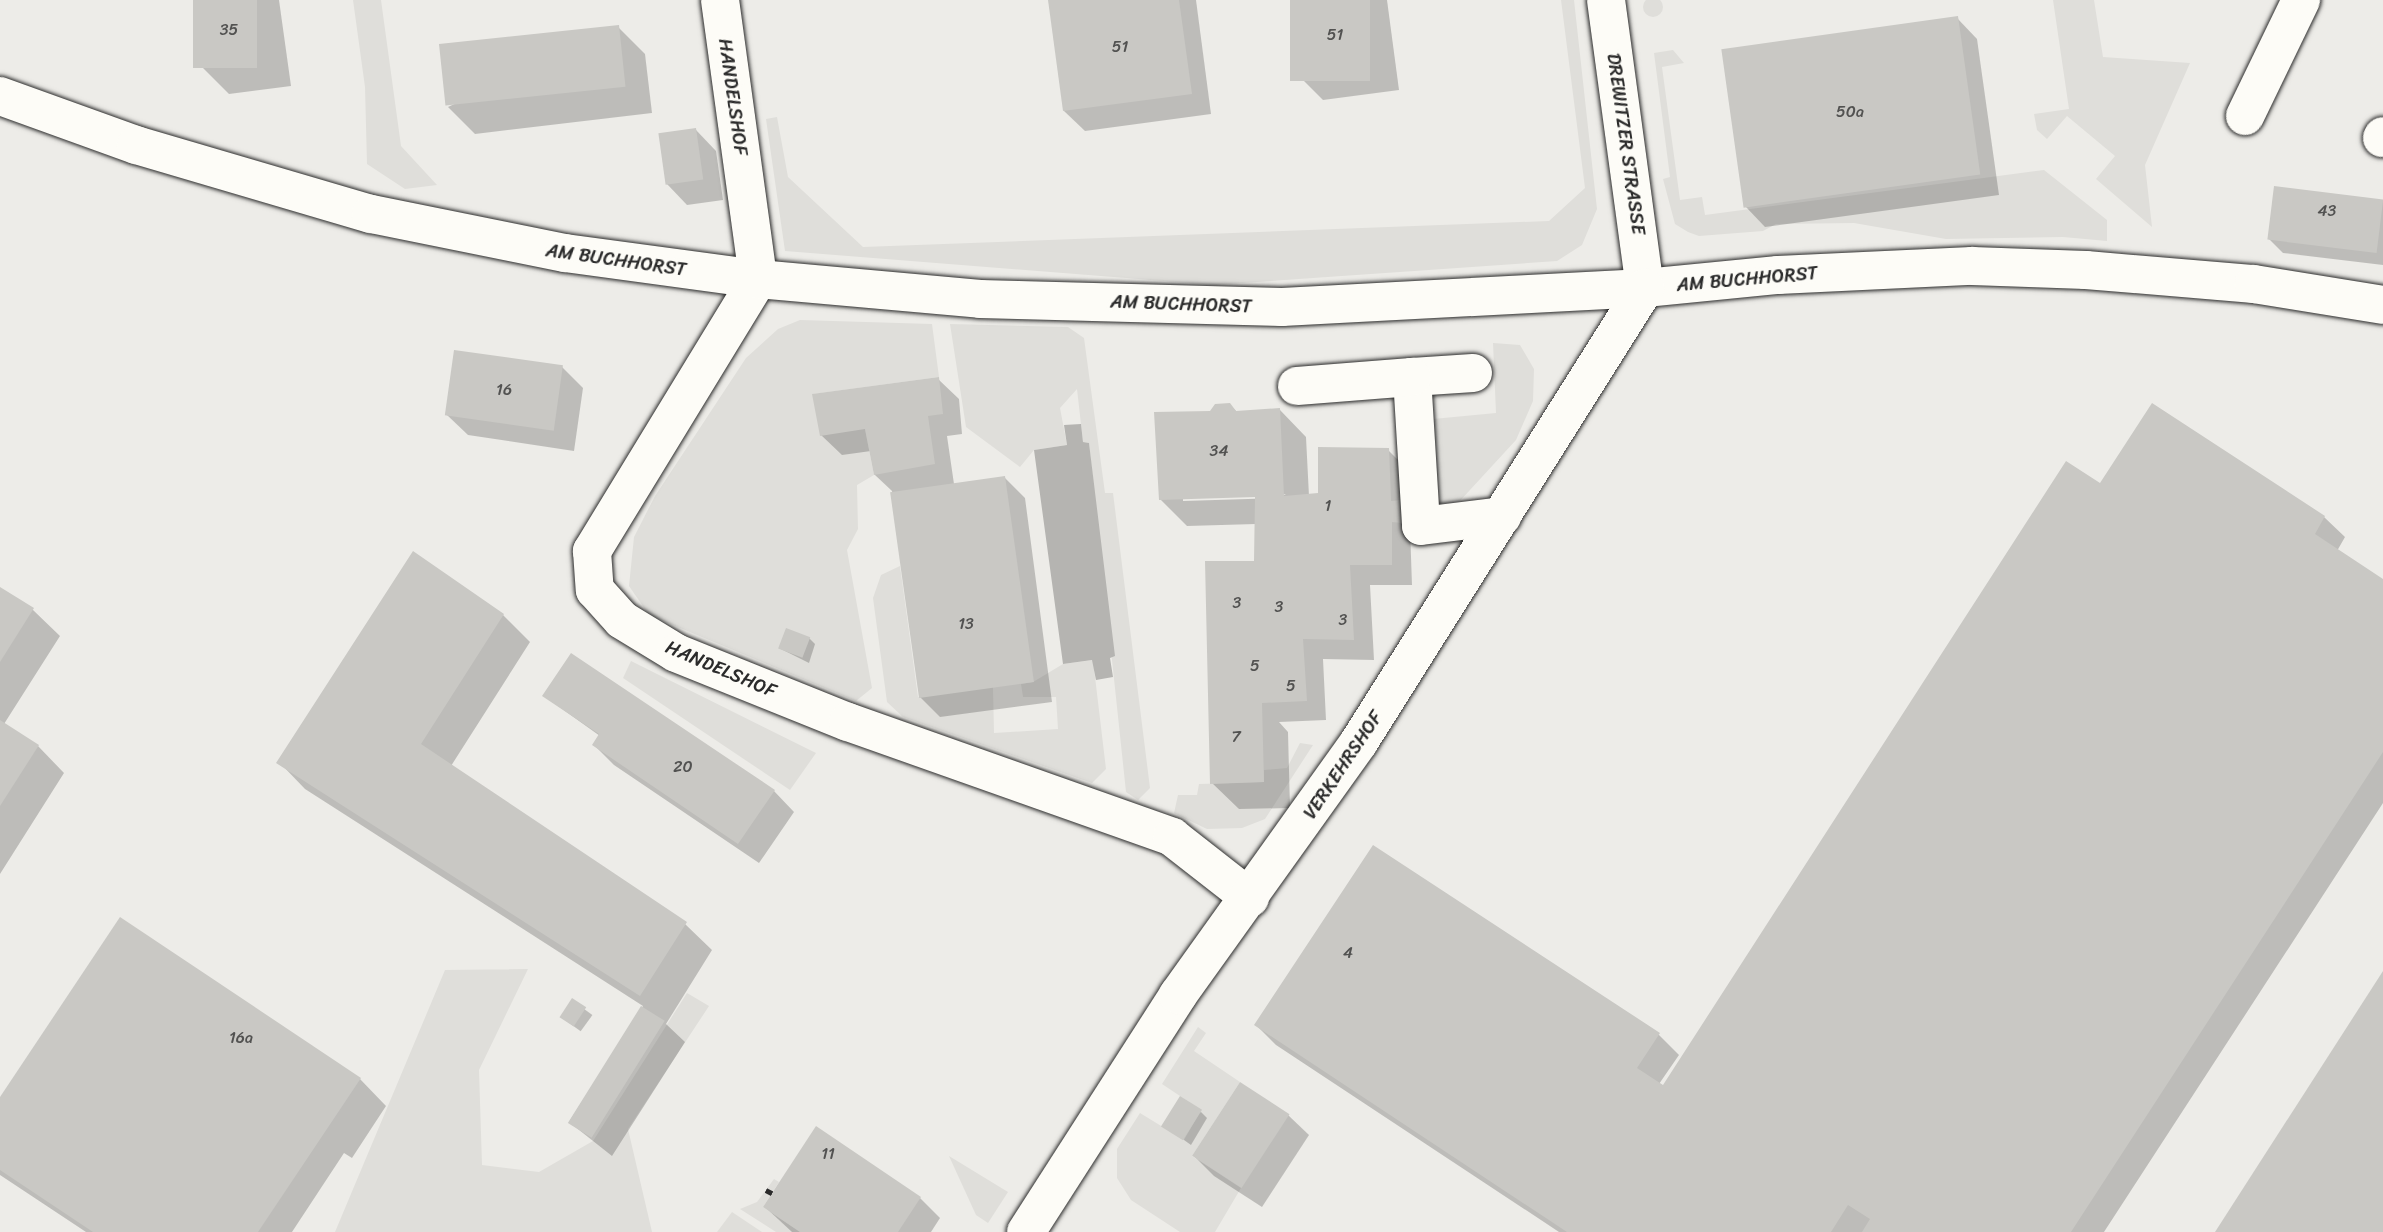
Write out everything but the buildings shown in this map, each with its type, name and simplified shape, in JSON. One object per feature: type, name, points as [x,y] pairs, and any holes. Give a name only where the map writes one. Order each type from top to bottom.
[{"type":"main road","name":"HANDELSHOF","points":[[720,0],[758,279],[592,551],[595,590],[622,620],[676,653],[848,722],[1172,837],[1250,898]]},
{"type":"main road","name":"DREWITZER STRASSE","points":[[1606,0],[1645,288]]},
{"type":"main road","points":[[2245,116],[2301,0]]},
{"type":"main road","name":"AM BUCHHORST","points":[[0,96],[135,145],[384,217],[552,251],[758,279],[980,299],[1282,307],[1645,288],[1778,275],[1972,266],[2086,270],[2254,284],[2383,305]]},
{"type":"main road","name":"VERKEHRSHOF","points":[[1026,1232],[1178,995],[1250,898],[1359,742],[1645,288]]},
{"type":"main road","points":[[1297,386],[1473,373]]},
{"type":"main road","points":[[1412,377],[1420,526],[1502,516]]},
{"type":"path","points":[[766,1189],[772,1193]]},
{"type":"shaded area","points":[[1653,-3],[1660,0],[1663,7],[1660,14],[1653,17],[1646,14],[1643,7],[1646,0]]},
{"type":"shaded area","points":[[0,0],[2383,0],[2383,1232],[0,1232]]},
{"type":"shaded area","points":[[353,0],[381,0],[401,146],[437,185],[405,189],[367,164],[365,87]]},
{"type":"shaded area","points":[[1561,0],[1574,0],[1597,209],[1582,245],[1557,261],[1214,285],[785,251],[766,119],[777,117],[788,177],[863,247],[1549,221],[1585,188]]},
{"type":"shaded area","points":[[2053,0],[2094,0],[2103,57],[2190,63],[2145,165],[2152,227],[2096,179],[2115,156],[2067,116],[2047,139],[2037,130],[2034,114],[2069,109]]},
{"type":"shaded area","points":[[1673,50],[1684,63],[1662,67],[1680,200],[1702,197],[1705,215],[2044,170],[2107,220],[2107,241],[2063,237],[1946,239],[1854,223],[1776,224],[1763,231],[1699,236],[1688,232],[1675,224],[1663,179],[1670,177],[1654,53]]},
{"type":"shaded area","points":[[800,320],[932,324],[939,377],[813,394],[865,429],[874,475],[857,485],[858,529],[847,550],[872,688],[856,701],[649,615],[629,586],[634,537],[655,496],[746,358],[778,329]]},
{"type":"shaded area","points":[[950,324],[1068,327],[1084,338],[1105,493],[1113,493],[1150,788],[1138,800],[1126,792],[1089,443],[1083,442],[1077,389],[1060,408],[1067,445],[1034,450],[1020,467],[966,427]]},
{"type":"shaded area","points":[[1493,343],[1520,345],[1534,369],[1533,401],[1516,440],[1458,503],[1439,503],[1433,419],[1496,413]]},
{"type":"shaded area","points":[[1081,424],[1083,442],[1089,443],[1115,656],[1110,658],[1113,677],[1096,680],[1092,660],[1063,664],[1034,450],[1067,445],[1064,425]]},
{"type":"shaded area","points":[[900,566],[918,697],[993,687],[994,733],[1058,729],[1056,697],[1023,697],[1021,684],[1033,682],[1063,664],[1093,660],[1106,769],[1092,783],[903,717],[887,702],[873,598],[881,575]]},
{"type":"shaded area","points":[[631,661],[816,753],[790,790],[623,678]]},
{"type":"shaded area","points":[[1300,743],[1313,745],[1265,819],[1242,828],[1207,829],[1174,813],[1178,795],[1197,795],[1199,784],[1264,782],[1264,770],[1287,768]]},
{"type":"shaded area","points":[[528,969],[479,1070],[482,1165],[539,1172],[593,1141],[687,993],[709,1006],[628,1129],[652,1232],[335,1232],[445,970]]},
{"type":"shaded area","points":[[1198,1027],[1206,1033],[1194,1051],[1240,1082],[1192,1156],[1241,1188],[1215,1232],[1180,1232],[1131,1200],[1117,1178],[1117,1149],[1140,1113],[1184,1140],[1201,1110],[1162,1084]]},
{"type":"shaded area","points":[[949,1156],[1008,1192],[988,1223],[976,1215]]},
{"type":"shaded area","points":[[774,1179],[779,1182],[763,1207],[800,1232],[776,1232],[740,1209],[757,1202]]},
{"type":"shaded area","points":[[732,1212],[762,1232],[717,1232]]}]
